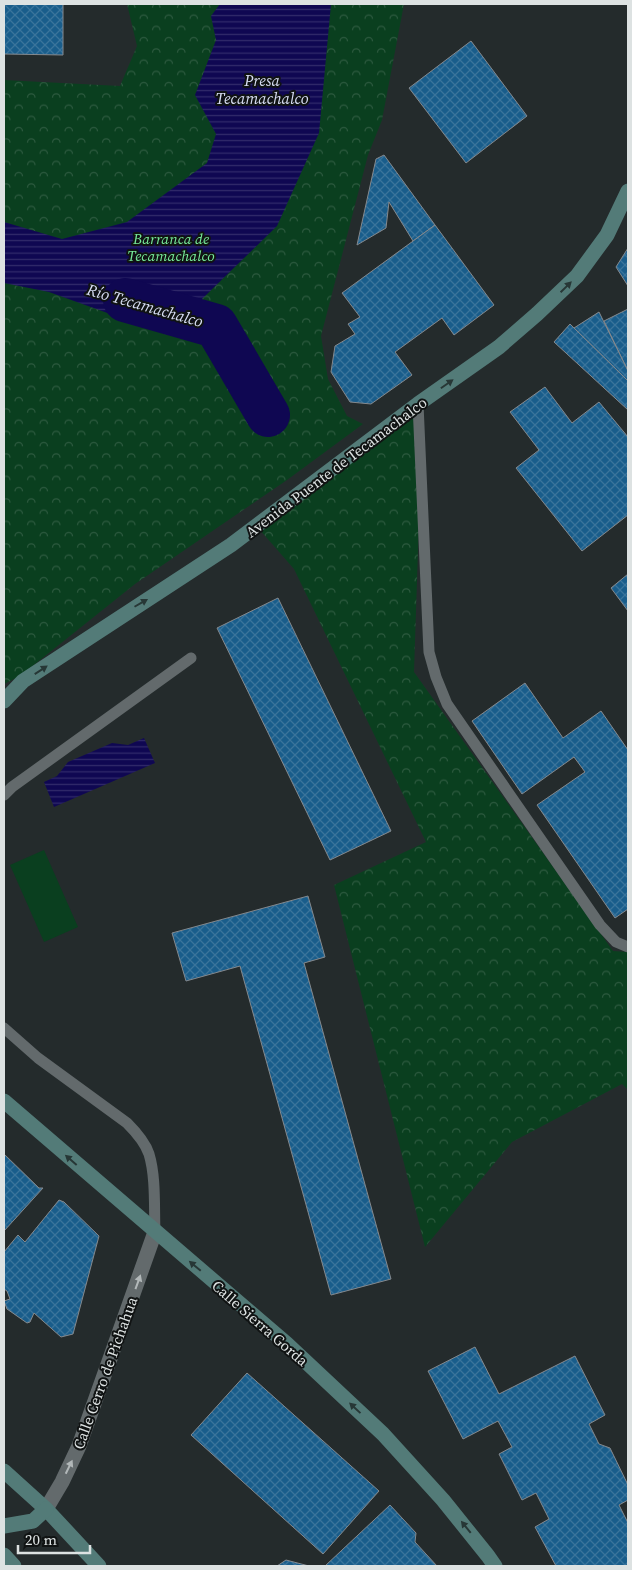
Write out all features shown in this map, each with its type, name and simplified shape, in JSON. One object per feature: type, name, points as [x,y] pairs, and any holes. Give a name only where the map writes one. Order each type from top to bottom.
[{"type":"main road","name":"Avenida Puente de Tecamachalco","points":[[4,701],[24,681],[101,631],[132,608],[231,545],[418,404],[499,347],[538,314],[577,276],[607,235],[628,191]]},
{"type":"main road","name":"Calle Sierra Gorda","points":[[4,1101],[287,1344],[383,1434],[443,1500],[495,1566]]},
{"type":"main road","points":[[4,1471],[46,1509],[99,1566]]},
{"type":"main road","points":[[4,1526],[33,1521],[46,1509]]},
{"type":"main road","points":[[4,1555],[14,1566]]},
{"type":"street","name":"Calle Cerro de Pichahua","points":[[46,1509],[62,1482],[79,1446],[155,1232]]},
{"type":"lane","points":[[418,404],[429,652],[436,678],[447,704],[600,925],[616,942],[628,947]]},
{"type":"lane","points":[[4,795],[12,787],[191,658]]},
{"type":"lane","points":[[4,1028],[38,1058],[127,1123],[139,1136],[149,1154],[152,1172],[155,1232]]},
{"type":"green space","name":"Barranca de Tecamachalco","points":[[127,4],[404,4],[382,120],[368,155],[321,336],[328,379],[347,416],[363,424],[287,480],[135,584],[20,676],[4,684],[4,80],[120,86],[137,46]]},
{"type":"green space","points":[[423,398],[414,672],[613,951],[628,952],[628,1090],[622,1084],[512,1142],[425,1247],[334,885],[426,842],[294,569],[253,522]]},
{"type":"green space","points":[[44,850],[78,927],[44,942],[10,865]]},
{"type":"water","name":"Presa Tecamachalco","points":[[220,4],[331,4],[319,133],[277,226],[166,334],[49,292],[4,283],[4,222],[62,239],[127,222],[207,163],[216,134],[195,95],[216,40],[211,16]]},
{"type":"water","points":[[144,738],[155,763],[54,807],[44,782],[57,776],[68,762],[112,743],[128,745]]},
{"type":"building","points":[[4,4],[63,4],[63,55],[4,54]]},
{"type":"building","points":[[471,41],[527,116],[466,163],[409,88]]},
{"type":"building","points":[[384,155],[435,225],[413,241],[389,202],[386,228],[357,245],[376,159]]},
{"type":"building","points":[[435,225],[494,305],[454,335],[442,318],[395,352],[412,375],[371,404],[350,402],[331,372],[335,346],[355,334],[348,324],[360,317],[342,293]]},
{"type":"building","points":[[628,248],[628,286],[616,267]]},
{"type":"building","points":[[628,309],[628,371],[604,321]]},
{"type":"building","points":[[599,312],[628,371],[628,381],[574,328]]},
{"type":"building","points":[[570,324],[628,381],[628,410],[554,342]]},
{"type":"building","points":[[545,387],[572,423],[599,402],[628,437],[628,515],[582,551],[516,468],[539,450],[510,412]]},
{"type":"building","points":[[628,574],[628,611],[611,588]]},
{"type":"building","points":[[278,598],[391,831],[330,860],[217,628]]},
{"type":"building","points":[[525,683],[563,738],[601,711],[628,750],[628,909],[615,918],[537,805],[585,772],[574,757],[522,794],[472,721]]},
{"type":"building","points":[[308,896],[325,957],[304,963],[391,1279],[331,1295],[240,966],[186,981],[172,933]]},
{"type":"building","points":[[4,1154],[39,1188],[43,1188],[4,1231]]},
{"type":"building","points":[[59,1200],[64,1202],[99,1236],[73,1334],[61,1337],[34,1313],[30,1322],[27,1323],[7,1309],[4,1301],[10,1299],[7,1291],[4,1289],[4,1252],[18,1235],[25,1242]]},
{"type":"building","points":[[475,1347],[499,1394],[575,1356],[605,1415],[589,1424],[599,1444],[610,1448],[628,1485],[628,1500],[619,1505],[628,1523],[628,1566],[556,1566],[535,1527],[549,1519],[536,1493],[522,1500],[499,1454],[512,1447],[498,1421],[463,1439],[428,1371]]},
{"type":"building","points":[[247,1373],[379,1491],[323,1554],[191,1435]]},
{"type":"building","points":[[390,1505],[416,1533],[415,1542],[437,1566],[325,1566]]},
{"type":"building","points":[[286,1560],[309,1566],[277,1566]]},
{"type":"waterway","name":"Río Tecamachalco","points":[[125,300],[216,326],[268,415]]}]
